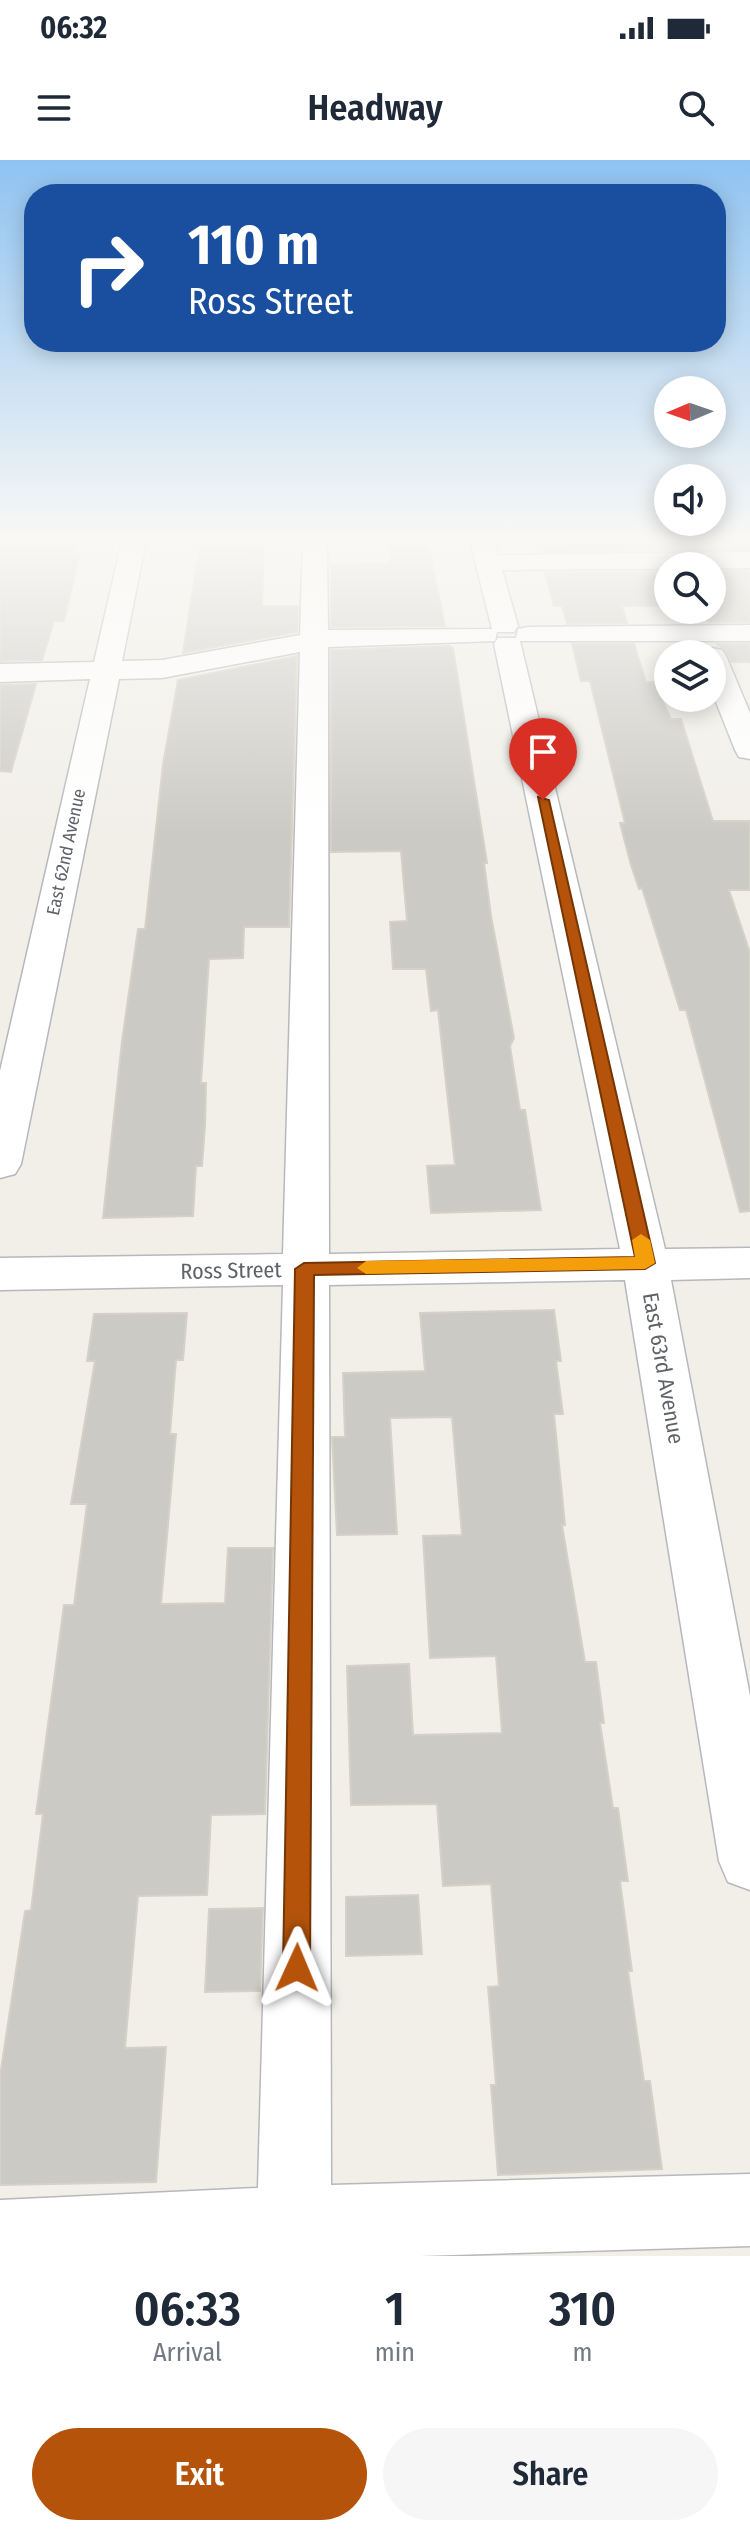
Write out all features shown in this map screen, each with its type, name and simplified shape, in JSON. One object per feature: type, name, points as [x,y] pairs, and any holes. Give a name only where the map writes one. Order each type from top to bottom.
[{"type":"street","name":"East 62nd Avenue","points":[[0,1164],[112,639]]},
{"type":"street","points":[[0,673],[162,669],[314,640],[360,639]]},
{"type":"street","name":"East 63rd Avenue","points":[[507,639],[645,1263],[750,1861]]},
{"type":"street","points":[[566,639],[654,644]]},
{"type":"street","points":[[294,2223],[314,640]]},
{"type":"street","points":[[726,690],[750,750]]},
{"type":"street","name":"Ross Street","points":[[0,1274],[750,1263]]},
{"type":"street","points":[[0,2237],[294,2223],[750,2210]]},
{"type":"building","points":[[0,639],[49,639],[42,660],[0,661]]},
{"type":"building","points":[[185,639],[260,639],[183,653]]},
{"type":"building","points":[[572,644],[634,644],[646,682],[654,682],[654,712],[668,712],[671,719],[681,719],[713,821],[750,821],[750,890],[729,890],[750,953],[750,1211],[740,1212],[686,1010],[680,1010],[642,888],[639,889],[631,865],[620,823],[625,823],[590,681],[581,681]]},
{"type":"building","points":[[726,644],[750,644],[750,662],[732,662]]},
{"type":"building","points":[[453,648],[487,863],[484,863],[491,916],[514,1038],[510,1046],[520,1110],[525,1110],[541,1210],[431,1213],[427,1166],[455,1165],[438,1010],[431,1011],[426,969],[393,969],[390,922],[407,921],[401,851],[331,852],[331,650]]},
{"type":"building","points":[[297,656],[289,927],[244,927],[243,958],[209,959],[201,1083],[206,1083],[205,1126],[202,1166],[196,1166],[193,1216],[103,1218],[122,1041],[138,929],[145,929],[163,764],[178,680]]},
{"type":"building","points":[[36,684],[11,772],[0,771],[0,685]]},
{"type":"building","points":[[554,1310],[561,1361],[556,1361],[563,1414],[554,1414],[565,1525],[562,1525],[585,1662],[596,1662],[604,1723],[600,1723],[613,1808],[618,1808],[628,1881],[620,1881],[632,1971],[628,1971],[644,2081],[650,2081],[662,2169],[498,2175],[491,2085],[496,2085],[488,1987],[499,1986],[491,1884],[443,1886],[437,1804],[351,1805],[347,1666],[409,1664],[413,1735],[502,1733],[496,1656],[430,1658],[423,1536],[462,1535],[452,1417],[390,1418],[397,1534],[337,1535],[332,1437],[345,1437],[343,1373],[425,1371],[420,1313]]},
{"type":"building","points":[[187,1313],[183,1360],[176,1360],[170,1434],[176,1434],[161,1604],[225,1603],[228,1548],[273,1548],[265,1814],[211,1815],[207,1895],[138,1896],[125,2048],[166,2047],[156,2182],[0,2185],[0,2076],[25,1911],[31,1910],[43,1814],[36,1814],[64,1605],[74,1605],[87,1504],[71,1504],[95,1361],[87,1361],[94,1314]]},
{"type":"building","points":[[418,1895],[422,1954],[346,1956],[346,1897]]},
{"type":"building","points":[[263,1908],[260,1991],[205,1992],[209,1909]]},
{"type":"slow traffic","points":[[366,1268],[645,1263],[641,1240]]},
{"type":"route","points":[[297,1968],[304,1269],[645,1263],[543,800]]}]
